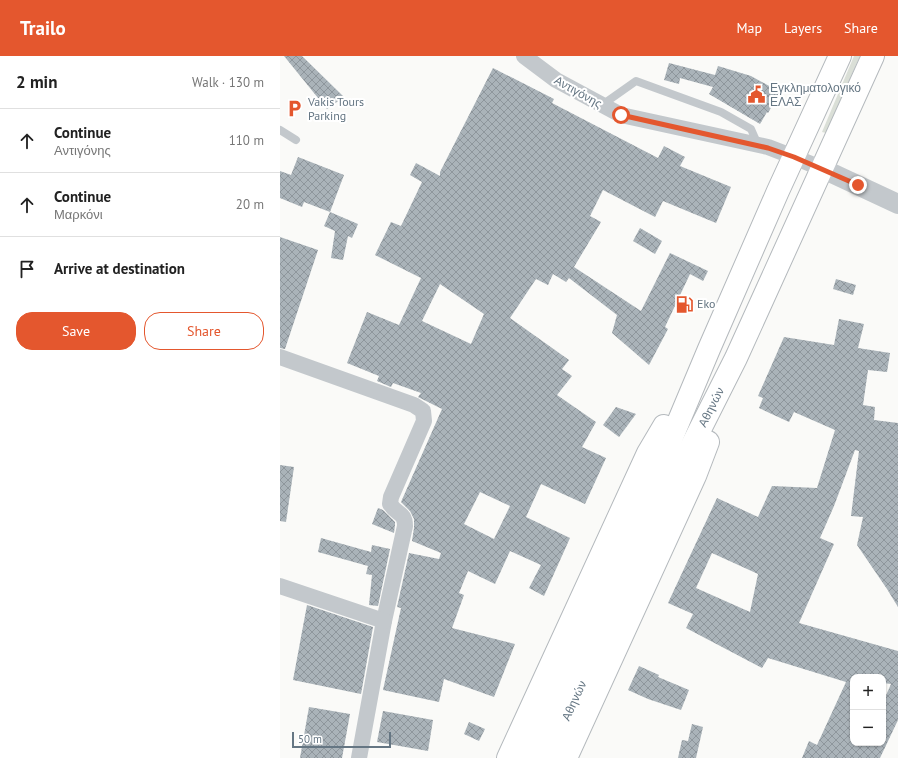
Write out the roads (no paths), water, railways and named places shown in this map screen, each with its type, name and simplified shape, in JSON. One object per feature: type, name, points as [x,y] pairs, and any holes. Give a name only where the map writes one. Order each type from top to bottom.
[{"type":"highway","name":"Αθηνών","points":[[546,752],[662,461],[709,349],[778,191],[840,56]]},
{"type":"highway","name":"Αθηνών","points":[[546,752],[680,469],[736,358],[874,56]]},
{"type":"highway","points":[[508,758],[648,454],[709,349]]},
{"type":"street","name":"Αντιγόνης","points":[[524,56],[556,80],[621,115],[758,145],[794,157],[823,169]]},
{"type":"street","points":[[823,169],[898,204]]},
{"type":"street","points":[[280,357],[414,405],[423,411],[424,421],[391,497],[390,504],[394,510],[402,514],[405,519],[405,526],[384,621],[359,758]]},
{"type":"street","points":[[280,586],[384,621]]},
{"type":"lane","points":[[602,105],[636,81],[721,112],[751,129],[758,145]]},
{"type":"lane","points":[[280,130],[296,140]]},
{"type":"place","name":"Εγκληματολογικό ΕΛΑΣ","points":[[757,95]]},
{"type":"place","name":"Vakis Tours Parking","points":[[295,109]]},
{"type":"place","name":"Eko","points":[[684,304]]}]
